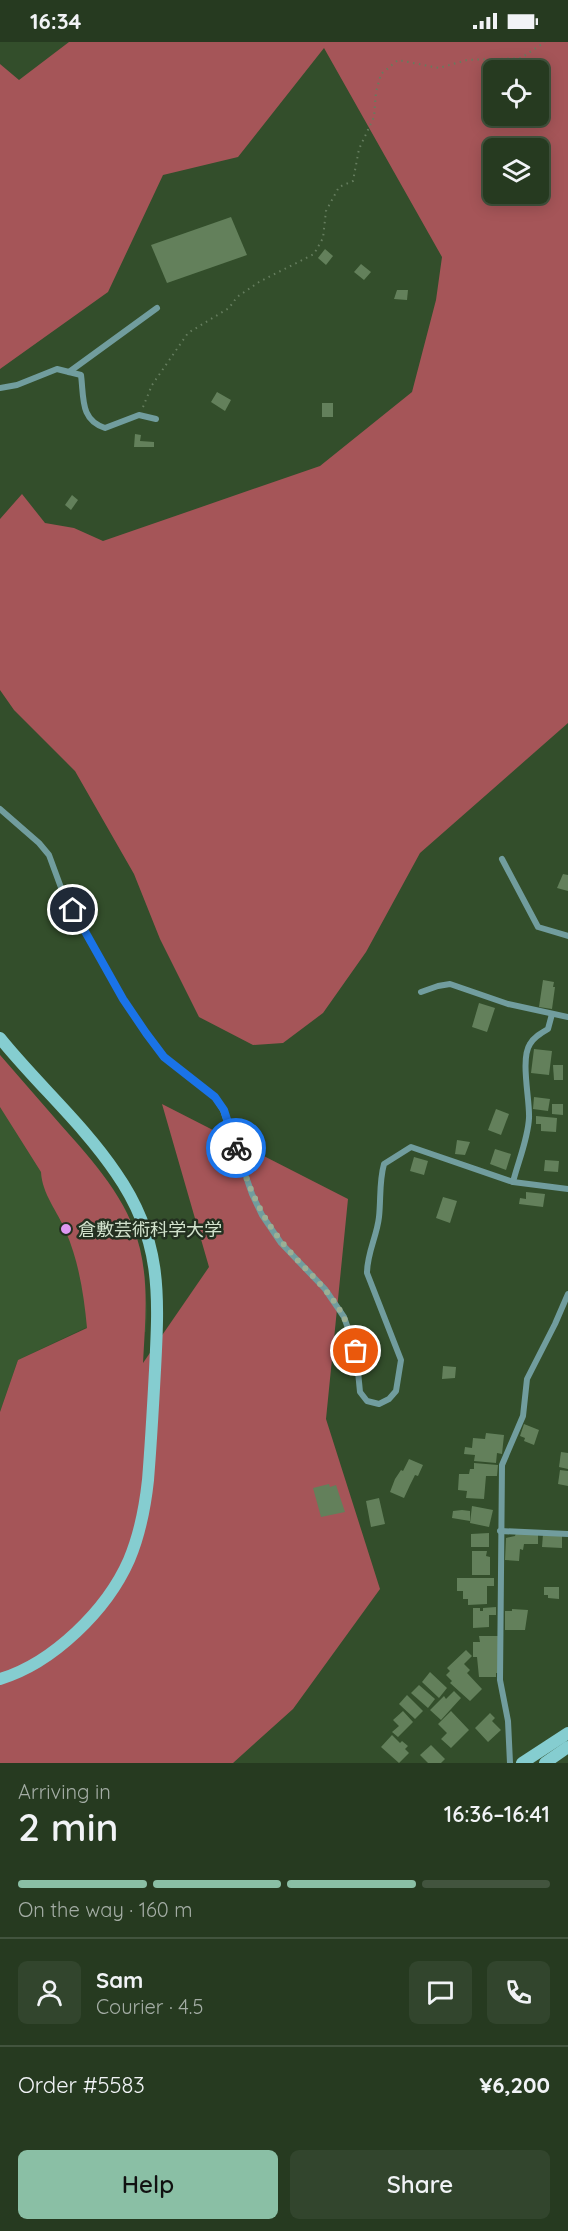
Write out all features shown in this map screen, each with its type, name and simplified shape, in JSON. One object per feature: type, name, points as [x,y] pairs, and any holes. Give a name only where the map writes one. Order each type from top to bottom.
[{"type":"street","points":[[69,372],[157,308]]},
{"type":"street","points":[[0,388],[17,385],[57,369],[81,375],[87,416],[93,424],[105,428],[139,415],[156,419]]},
{"type":"street","points":[[0,809],[39,843],[49,855],[63,892],[123,999],[146,1033],[164,1057],[215,1097],[224,1110],[252,1194],[262,1215],[282,1242],[325,1289],[344,1317],[356,1351],[360,1392],[368,1401],[379,1404],[389,1399],[396,1390],[401,1360],[367,1273],[367,1261],[379,1217],[380,1180],[384,1164],[411,1147],[513,1182],[568,1189]]},
{"type":"street","points":[[502,860],[538,927],[568,936]]},
{"type":"street","points":[[421,992],[450,984],[508,1004],[568,1017]]},
{"type":"street","points":[[513,1182],[529,1121],[526,1081],[528,1046],[548,1029],[552,1014]]},
{"type":"street","points":[[0,1038],[117,1173],[136,1207],[146,1232],[154,1262],[158,1308],[148,1480],[144,1511],[128,1562],[114,1586],[79,1630],[57,1648],[14,1674],[0,1678]]},
{"type":"street","points":[[510,1763],[508,1721],[500,1680],[502,1465],[523,1416],[527,1379],[568,1294]]},
{"type":"street","points":[[500,1531],[568,1534]]},
{"type":"street","points":[[522,1763],[568,1733]]},
{"type":"street","points":[[545,1763],[568,1747]]},
{"type":"path","points":[[139,415],[152,385],[188,333],[229,308],[237,297],[259,282],[314,254],[323,238],[326,211],[339,187],[353,181],[359,149],[374,117],[376,92],[381,74],[398,60],[439,68],[467,60],[521,58],[545,42]]},
{"type":"shaded area","points":[[69,42],[568,42],[568,723],[420,853],[366,952],[323,1013],[283,1043],[253,1045],[199,1017],[160,939],[134,874],[75,771],[14,710],[0,690],[0,519],[22,494],[45,523],[74,528],[103,541],[320,466],[412,392],[436,300],[442,257],[324,48],[238,157],[163,175],[108,292],[0,369],[0,64],[19,80]]},
{"type":"shaded area","name":"倉敷芸術科学大学","points":[[0,1055],[99,1169],[126,1210],[140,1248],[147,1311],[146,1332],[85,1328],[18,1360],[0,1412]]},
{"type":"shaded area","points":[[0,1055],[85,1152],[108,1182],[128,1214],[140,1249],[145,1277],[143,1363],[209,1267],[162,1104],[348,1199],[326,1419],[380,1589],[293,1709],[233,1763],[0,1763],[0,1412],[18,1360],[87,1328],[80,1279],[71,1243],[47,1195],[41,1172],[0,1107]]},
{"type":"building","points":[[231,217],[247,255],[167,283],[151,245]]},
{"type":"building","points":[[325,249],[333,256],[326,265],[318,258]]},
{"type":"building","points":[[361,264],[371,272],[364,280],[354,272]]},
{"type":"building","points":[[397,290],[408,290],[407,300],[394,299]]},
{"type":"building","points":[[217,392],[231,400],[225,411],[211,402]]},
{"type":"building","points":[[322,403],[333,403],[333,417],[322,417]]},
{"type":"building","points":[[135,434],[141,435],[140,441],[154,442],[154,447],[134,447]]},
{"type":"building","points":[[72,495],[78,500],[71,510],[65,505]]},
{"type":"building","points":[[563,874],[568,875],[568,891],[557,888]]},
{"type":"building","points":[[543,980],[554,982],[552,1009],[539,1007]]},
{"type":"building","points":[[479,1003],[495,1008],[487,1032],[472,1027]]},
{"type":"building","points":[[534,1049],[552,1051],[549,1075],[531,1073]]},
{"type":"building","points":[[553,1065],[563,1065],[563,1080],[554,1080]]},
{"type":"building","points":[[534,1097],[550,1099],[548,1111],[533,1109]]},
{"type":"building","points":[[552,1104],[563,1104],[563,1115],[552,1114]]},
{"type":"building","points":[[496,1109],[509,1114],[501,1135],[488,1130]]},
{"type":"building","points":[[536,1116],[557,1118],[556,1132],[541,1131],[541,1124],[536,1124]]},
{"type":"building","points":[[457,1140],[470,1142],[465,1155],[455,1154]]},
{"type":"building","points":[[495,1149],[511,1154],[506,1170],[490,1164]]},
{"type":"building","points":[[414,1157],[428,1161],[424,1175],[410,1171]]},
{"type":"building","points":[[545,1160],[559,1161],[558,1172],[544,1171]]},
{"type":"building","points":[[526,1192],[545,1194],[543,1207],[519,1204],[520,1198],[526,1199]]},
{"type":"building","points":[[443,1197],[457,1201],[450,1223],[436,1218]]},
{"type":"building","points":[[443,1366],[456,1367],[455,1378],[442,1379]]},
{"type":"building","points":[[524,1424],[539,1430],[534,1445],[524,1441],[525,1438],[520,1436]]},
{"type":"building","points":[[486,1433],[504,1435],[502,1454],[497,1453],[496,1463],[474,1461],[475,1455],[464,1454],[465,1447],[472,1448],[473,1438],[485,1439]]},
{"type":"building","points":[[561,1452],[568,1453],[568,1469],[559,1467]]},
{"type":"building","points":[[409,1459],[423,1465],[418,1476],[415,1475],[404,1498],[390,1492],[395,1479],[401,1470],[403,1471]]},
{"type":"building","points":[[474,1463],[498,1465],[497,1476],[486,1476],[484,1499],[466,1498],[467,1491],[458,1490],[459,1474],[469,1474],[470,1469],[474,1469]]},
{"type":"building","points":[[560,1470],[568,1471],[568,1486],[558,1484]]},
{"type":"building","points":[[329,1484],[330,1487],[336,1485],[345,1512],[321,1517],[313,1488]]},
{"type":"building","points":[[379,1498],[385,1524],[371,1527],[366,1501]]},
{"type":"building","points":[[472,1506],[493,1510],[489,1527],[470,1523]]},
{"type":"building","points":[[453,1511],[470,1511],[470,1521],[452,1518]]},
{"type":"building","points":[[489,1533],[489,1547],[471,1547],[471,1534]]},
{"type":"building","points":[[516,1533],[538,1534],[538,1544],[524,1544],[523,1550],[520,1549],[519,1561],[505,1560],[506,1538],[515,1536]]},
{"type":"building","points":[[543,1534],[562,1535],[562,1548],[542,1547]]},
{"type":"building","points":[[472,1551],[487,1551],[486,1556],[490,1557],[490,1575],[472,1575]]},
{"type":"building","points":[[457,1578],[494,1578],[494,1586],[487,1586],[487,1604],[468,1605],[468,1599],[463,1599],[463,1591],[457,1591]]},
{"type":"building","points":[[544,1587],[559,1587],[559,1599],[548,1598],[548,1595],[544,1595]]},
{"type":"building","points":[[496,1607],[496,1615],[489,1615],[489,1627],[473,1628],[473,1608],[480,1608],[480,1611],[483,1611],[483,1608]]},
{"type":"building","points":[[512,1609],[528,1610],[525,1630],[505,1630],[505,1611],[512,1611]]},
{"type":"building","points":[[479,1636],[498,1636],[498,1673],[496,1677],[479,1677],[477,1657],[473,1657],[473,1642],[480,1642]]},
{"type":"building","points":[[466,1650],[472,1656],[464,1664],[470,1670],[467,1673],[482,1689],[470,1701],[450,1683],[452,1681],[446,1675],[450,1671],[447,1668]]},
{"type":"building","points":[[430,1672],[447,1688],[439,1698],[422,1682]]},
{"type":"building","points":[[419,1685],[435,1699],[428,1708],[411,1693]]},
{"type":"building","points":[[454,1691],[461,1698],[441,1720],[430,1710],[444,1696],[446,1699]]},
{"type":"building","points":[[407,1695],[423,1711],[415,1719],[399,1704]]},
{"type":"building","points":[[403,1711],[413,1722],[398,1737],[392,1732],[399,1726],[393,1720]]},
{"type":"building","points":[[451,1711],[469,1730],[451,1748],[441,1739],[447,1733],[438,1724]]},
{"type":"building","points":[[490,1713],[495,1718],[492,1721],[501,1730],[488,1742],[475,1728]]},
{"type":"building","points":[[392,1735],[400,1743],[402,1741],[408,1746],[405,1749],[409,1753],[399,1763],[381,1747]]},
{"type":"building","points":[[431,1745],[445,1759],[441,1763],[428,1763],[420,1755]]},
{"type":"way so far","points":[[236,1148],[262,1215],[282,1242],[325,1289],[344,1317],[356,1351]]},
{"type":"place","name":"倉敷芸術科学大学","points":[[66,1229]]},
{"type":"route","points":[[73,910],[123,999],[164,1057],[215,1097],[224,1110],[236,1148]]}]
